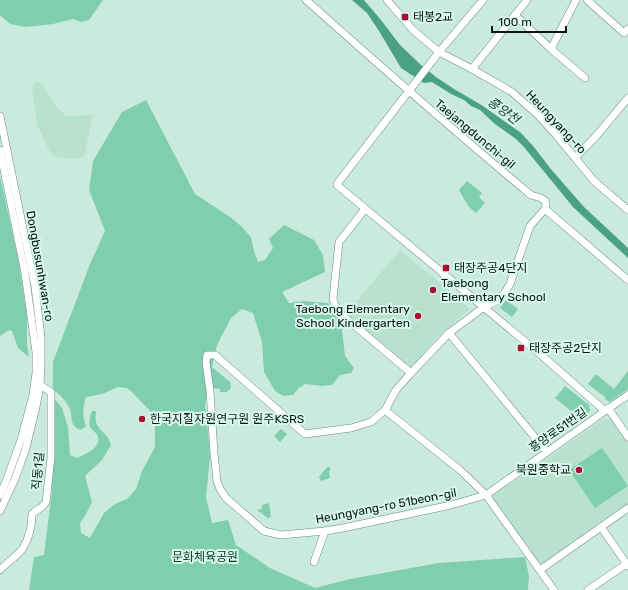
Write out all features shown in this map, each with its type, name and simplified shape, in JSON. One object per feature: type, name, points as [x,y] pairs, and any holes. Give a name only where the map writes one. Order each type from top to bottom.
[{"type":"street","name":"Taejangdunchi-gil","points":[[306,0],[409,92],[531,195],[545,201],[545,209],[628,280]]},
{"type":"street","name":"Heungyang-ro","points":[[386,0],[413,30],[439,52],[512,92],[539,116],[594,181],[628,210]]},
{"type":"street","points":[[483,0],[439,52],[337,184],[338,187],[421,254],[607,410],[628,438]]},
{"type":"street","points":[[472,69],[527,0]]},
{"type":"street","points":[[551,49],[576,0]]},
{"type":"street","points":[[587,0],[624,33],[628,29]]},
{"type":"street","points":[[514,15],[551,49],[586,78]]},
{"type":"street","points":[[575,158],[597,135],[628,98]]},
{"type":"street","name":"Dongbusunhwan-ro","points":[[0,116],[35,287],[41,337],[42,365],[36,407],[26,448],[15,479],[0,510]]},
{"type":"street","name":"Dongbusunhwan-ro","points":[[0,150],[25,273],[36,352],[36,373],[33,395],[21,440],[0,495]]},
{"type":"street","points":[[365,209],[339,242],[333,299],[336,307],[342,315],[411,373]]},
{"type":"street","name":"Heungyang-ro 51beon-gil","points":[[486,496],[451,505],[325,531],[281,535],[264,531],[226,498],[217,481],[210,391],[206,362],[207,355],[215,355],[305,434],[351,428],[371,422],[385,410],[396,390],[449,333],[504,294],[510,284],[530,226],[545,209]]},
{"type":"street","points":[[449,333],[547,452]]},
{"type":"street","name":"직동1길","points":[[0,570],[23,548],[29,535],[32,514],[35,510],[43,507],[46,502],[51,457],[51,392],[40,385]]},
{"type":"street","points":[[607,410],[628,395]]},
{"type":"street","points":[[385,410],[460,470],[486,496],[554,590]]},
{"type":"street","name":"흥양로51번길","points":[[486,496],[607,410]]},
{"type":"street","points":[[540,570],[628,508]]},
{"type":"street","points":[[588,590],[628,564],[601,527]]},
{"type":"street","points":[[314,562],[325,531]]},
{"type":"shaded area","points":[[352,0],[364,0],[400,45],[436,77],[483,106],[521,133],[584,207],[628,248],[628,258],[573,207],[516,139],[495,124],[480,110],[471,106],[464,100],[432,82],[424,83],[401,68],[367,13]]},
{"type":"shaded area","points":[[35,81],[42,84],[57,107],[66,116],[93,115],[84,157],[72,159],[56,157],[51,154],[37,125],[32,88]]},
{"type":"shaded area","points":[[400,250],[470,309],[434,340],[411,370],[346,314]]},
{"type":"shaded area","name":"북원중학교","points":[[611,418],[628,444],[628,506],[546,563],[539,564],[494,501],[493,496],[602,420]]},
{"type":"green space","points":[[0,0],[103,0],[89,20],[81,22],[73,19],[53,24],[26,27],[10,24],[0,15]]},
{"type":"green space","name":"문화체육공원","points":[[146,100],[195,194],[241,226],[251,237],[258,262],[265,260],[273,248],[269,239],[284,225],[314,240],[323,255],[325,272],[282,292],[289,303],[303,301],[328,303],[341,321],[345,356],[354,368],[351,373],[340,375],[332,385],[322,386],[305,384],[293,395],[283,396],[275,391],[264,372],[262,342],[253,313],[242,309],[231,318],[217,345],[212,367],[230,382],[231,388],[227,392],[220,392],[220,389],[213,388],[211,375],[205,405],[210,457],[206,497],[212,523],[228,520],[236,545],[270,568],[315,588],[350,579],[439,563],[525,557],[529,576],[528,590],[29,590],[34,557],[44,555],[52,491],[53,362],[90,264],[105,231],[89,190],[93,161],[122,112]],"holes":[[[118,387],[127,388],[153,414],[155,424],[155,447],[142,471],[136,489],[127,499],[115,504],[104,513],[90,538],[81,533],[80,523],[92,502],[85,476],[102,460],[111,445],[108,437],[97,425],[96,411],[92,411],[90,427],[98,437],[97,444],[92,450],[77,458],[70,455],[68,427],[62,408],[55,399],[55,391],[69,406],[73,424],[81,430],[86,426],[83,412],[86,397],[102,394]]]},
{"type":"green space","points":[[0,176],[19,263],[27,316],[27,345],[29,357],[18,348],[12,331],[9,330],[0,336]]},
{"type":"green space","points":[[467,181],[482,193],[479,197],[485,203],[476,213],[468,206],[459,190]]},
{"type":"green space","points":[[506,300],[518,309],[512,317],[500,308]]},
{"type":"green space","points":[[628,371],[628,389],[610,402],[588,384],[596,374],[614,389]]},
{"type":"green space","points":[[565,386],[589,405],[590,411],[582,420],[555,398]]},
{"type":"green space","points":[[281,429],[287,434],[280,442],[274,436]]},
{"type":"green space","points":[[602,448],[628,486],[595,508],[569,470]]},
{"type":"green space","points":[[327,467],[331,469],[329,472],[330,478],[321,481],[319,477]]},
{"type":"green space","points":[[269,503],[271,517],[269,517],[269,519],[257,510],[262,509],[262,505]]},
{"type":"place","name":"태봉2교","points":[[405,17]]},
{"type":"place","name":"태장주공4단지","points":[[446,268]]},
{"type":"place","name":"Taebong Elementary School","points":[[433,290]]},
{"type":"place","name":"Taebong Elementary School Kindergarten","points":[[418,316]]},
{"type":"place","name":"태장주공2단지","points":[[521,348]]},
{"type":"place","name":"한국지질자원연구원 원주KSRS","points":[[142,419]]},
{"type":"place","name":"북원중학교","points":[[579,470]]},
{"type":"water label","name":"흥양천","points":[[504,110]]}]
